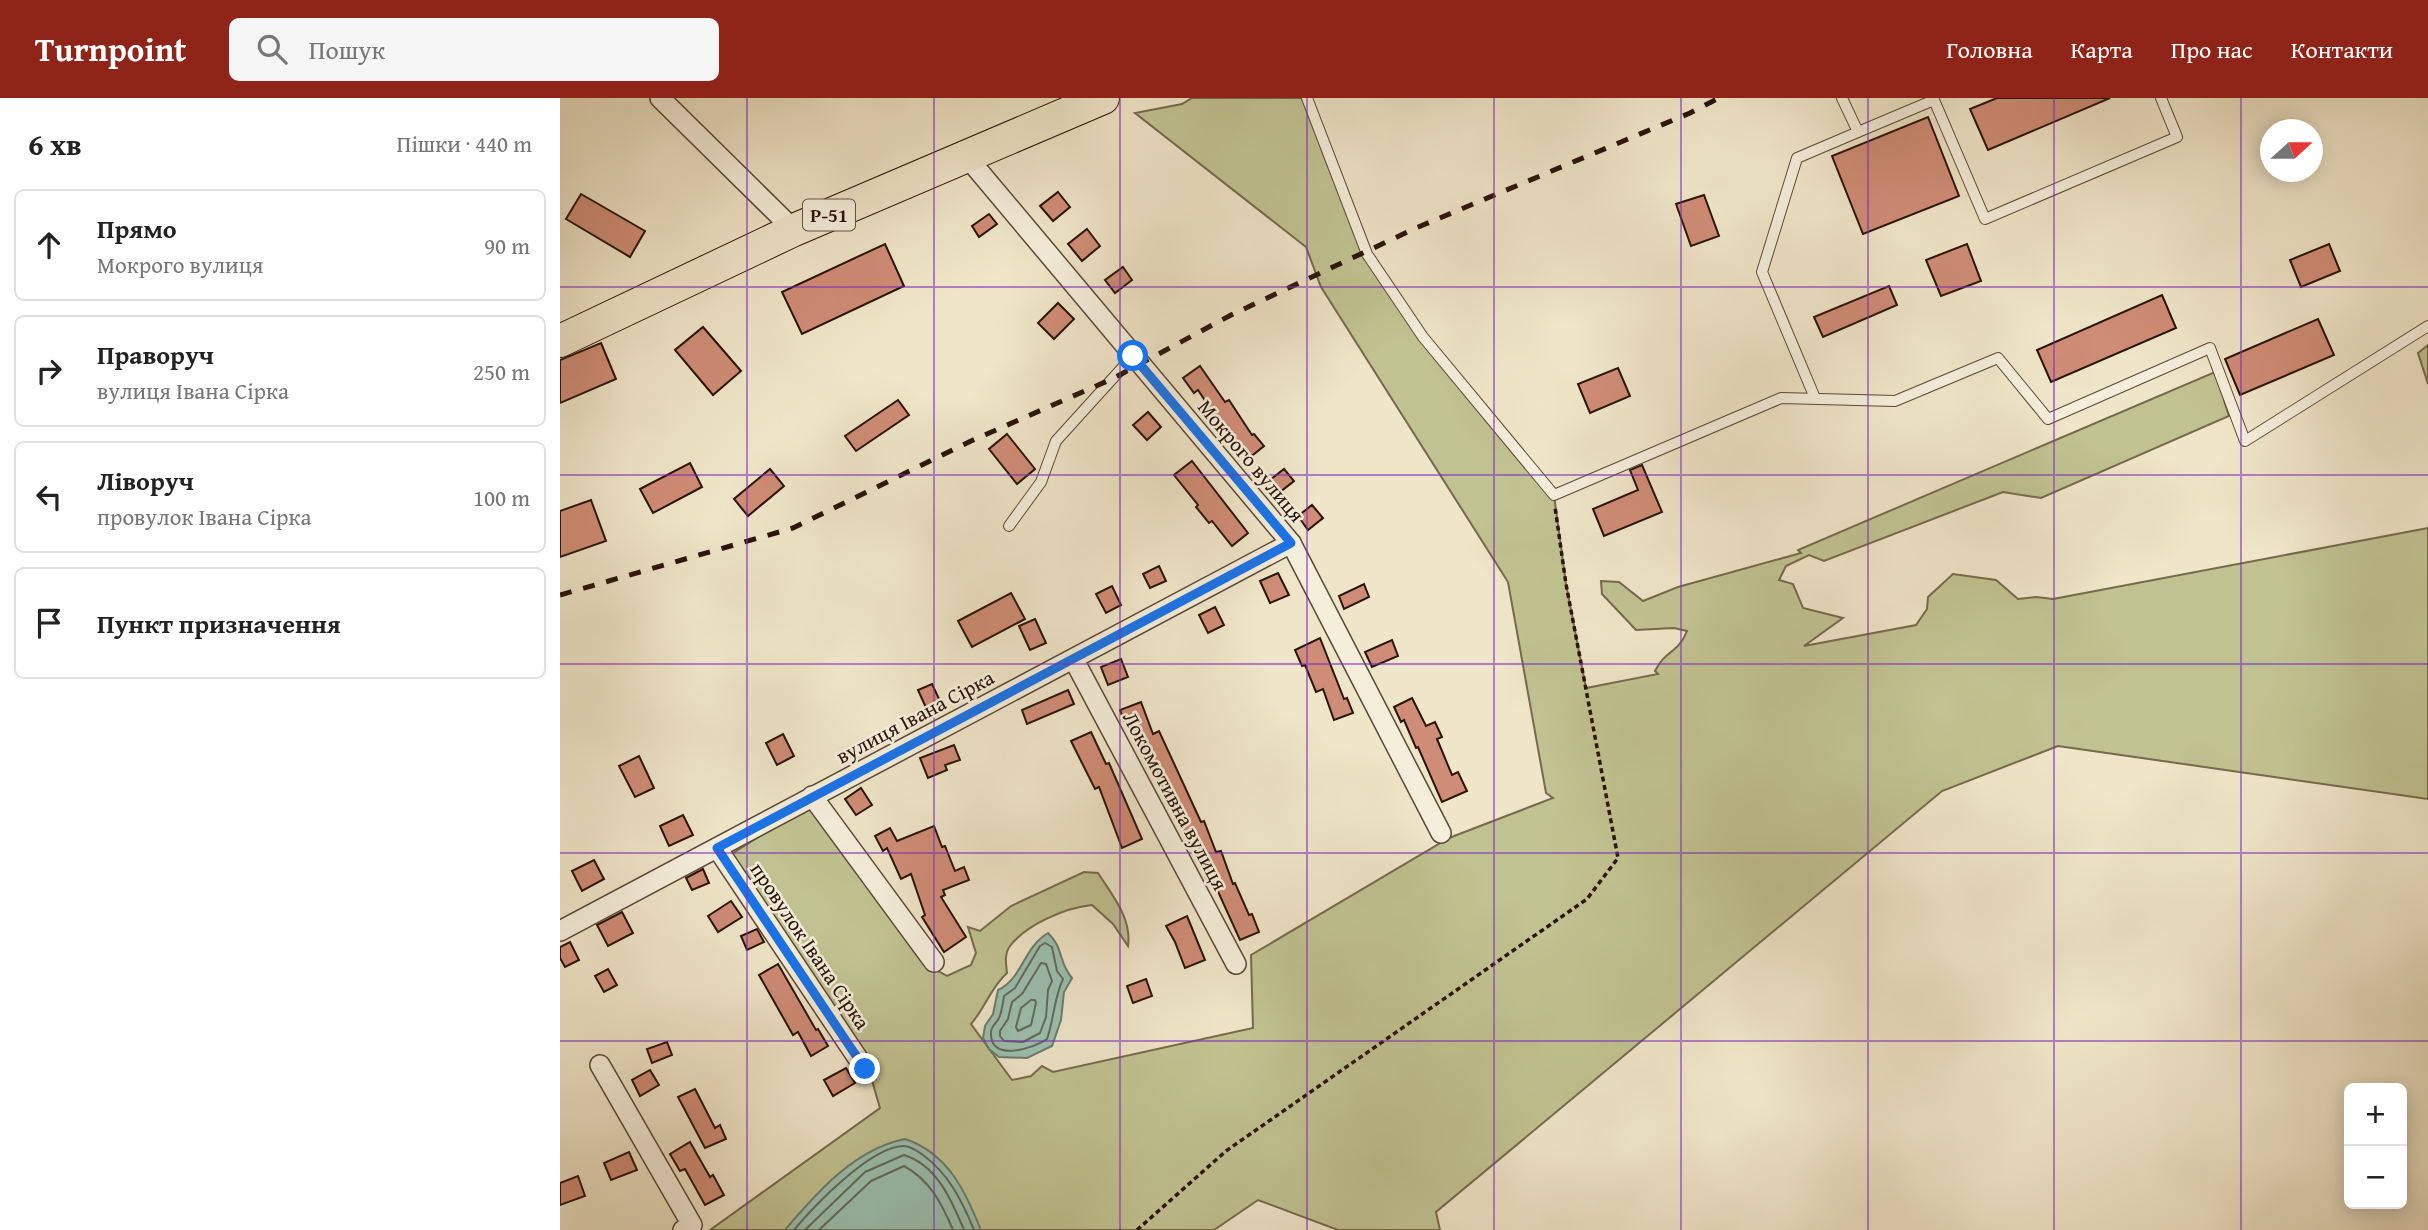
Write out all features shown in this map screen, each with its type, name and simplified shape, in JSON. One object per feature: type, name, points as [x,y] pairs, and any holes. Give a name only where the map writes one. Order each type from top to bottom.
[{"type":"main road","name":"Р-51","points":[[560,341],[794,230],[1103,98]]},
{"type":"street","points":[[660,98],[794,230]]},
{"type":"street","name":"Мокрого вулиця","points":[[967,158],[1291,543],[1441,834]]},
{"type":"street","name":"вулиця Івана Сірка","points":[[560,931],[1291,543]]},
{"type":"street","name":"Локомотивна вулиця","points":[[1074,660],[1236,964]]},
{"type":"street","points":[[812,796],[934,962]]},
{"type":"street","name":"провулок Івана Сірка","points":[[717,848],[865,1069]]},
{"type":"street","points":[[600,1065],[692,1225],[683,1230]]},
{"type":"lane","points":[[1307,98],[1367,254],[1423,337],[1553,495],[1781,398],[1895,401],[1998,358],[2048,419],[2210,348],[2245,441],[2428,326]]},
{"type":"lane","points":[[1842,98],[1858,132]]},
{"type":"lane","points":[[1815,398],[1762,272],[1797,158],[1934,100],[1985,219],[2178,137],[2161,98]]},
{"type":"lane","points":[[1009,526],[1041,482],[1056,441],[1133,356]]},
{"type":"path","points":[[1137,1230],[1226,1151],[1587,899],[1618,858],[1566,584],[1553,495]]},
{"type":"shaded area","points":[[1192,98],[1307,98],[1367,254],[1423,337],[1554,495],[1566,584],[1586,688],[1658,674],[1655,671],[1659,664],[1680,644],[1687,631],[1674,628],[1636,630],[1602,594],[1601,581],[1619,582],[1643,601],[1678,587],[1801,553],[1798,550],[2215,372],[2229,416],[2041,498],[2003,492],[1824,561],[1809,555],[1786,566],[1779,580],[1793,584],[1803,608],[1843,618],[1804,646],[1916,625],[1927,609],[1928,597],[1953,574],[1996,580],[2018,599],[2053,599],[2428,528],[2428,799],[2058,746],[1942,791],[1436,1212],[1440,1230],[1338,1230],[1258,1200],[1214,1230],[710,1230],[880,1108],[868,1067],[727,857],[811,803],[930,967],[947,976],[971,965],[976,953],[968,927],[980,931],[1011,906],[1084,872],[1098,873],[1124,916],[1128,946],[1113,924],[1092,905],[1047,918],[1026,931],[1010,946],[1006,956],[1007,973],[971,1024],[1012,1080],[1031,1076],[1042,1066],[1053,1072],[1253,1028],[1251,955],[1449,838],[1553,798],[1546,793],[1508,582],[1321,287],[1306,247],[1135,113],[1182,104]]},
{"type":"shaded area","points":[[2428,345],[2428,384],[2418,353]]},
{"type":"water","points":[[1048,933],[1057,944],[1072,978],[1064,992],[1061,1020],[1052,1046],[1027,1058],[999,1057],[989,1049],[983,1038],[985,1026],[993,1014],[998,990],[1013,978],[1033,947]]},
{"type":"water","points":[[905,1139],[932,1153],[953,1174],[968,1200],[979,1230],[785,1230],[824,1187],[853,1162],[887,1144]]},
{"type":"building","points":[[1997,98],[2110,98],[1988,150],[1970,109]]},
{"type":"building","points":[[1928,117],[1959,196],[1863,234],[1832,156]]},
{"type":"building","points":[[1058,192],[1070,207],[1053,221],[1040,206]]},
{"type":"building","points":[[581,194],[645,231],[630,257],[566,219]]},
{"type":"building","points":[[1704,195],[1719,236],[1691,246],[1676,204]]},
{"type":"building","points":[[989,214],[997,224],[979,237],[972,226]]},
{"type":"building","points":[[1087,229],[1100,246],[1082,261],[1068,244]]},
{"type":"building","points":[[885,244],[904,286],[802,334],[782,292]]},
{"type":"building","points":[[1967,244],[1981,281],[1941,296],[1926,260]]},
{"type":"building","points":[[2329,244],[2340,271],[2301,287],[2290,260]]},
{"type":"building","points":[[1123,267],[1132,280],[1115,293],[1105,280]]},
{"type":"building","points":[[1889,286],[1897,305],[1823,337],[1814,317]]},
{"type":"building","points":[[2162,295],[2176,328],[2051,382],[2037,350]]},
{"type":"building","points":[[1058,303],[1074,319],[1054,339],[1038,323]]},
{"type":"building","points":[[2318,319],[2334,355],[2240,395],[2225,359]]},
{"type":"building","points":[[703,327],[741,371],[713,395],[675,350]]},
{"type":"building","points":[[601,343],[616,379],[560,403],[560,360]]},
{"type":"building","points":[[1200,366],[1225,402],[1229,400],[1252,435],[1264,446],[1249,458],[1223,428],[1198,390],[1194,393],[1183,378]]},
{"type":"building","points":[[1618,368],[1630,396],[1590,413],[1578,384]]},
{"type":"building","points":[[898,400],[909,415],[856,451],[845,436]]},
{"type":"building","points":[[1148,412],[1161,427],[1147,440],[1133,425]]},
{"type":"building","points":[[1007,434],[1035,469],[1017,484],[989,449]]},
{"type":"building","points":[[1192,461],[1248,533],[1232,546],[1212,521],[1209,523],[1174,475]]},
{"type":"building","points":[[690,463],[702,487],[653,513],[640,489]]},
{"type":"building","points":[[1642,465],[1662,512],[1604,536],[1593,509],[1638,490],[1630,470]]},
{"type":"building","points":[[770,469],[784,486],[748,516],[734,499]]},
{"type":"building","points":[[1284,469],[1294,481],[1280,492],[1270,480]]},
{"type":"building","points":[[591,500],[606,541],[560,557],[560,511]]},
{"type":"building","points":[[1312,505],[1323,518],[1308,530],[1298,516]]},
{"type":"building","points":[[1159,566],[1166,581],[1150,588],[1143,574]]},
{"type":"building","points":[[1278,573],[1289,595],[1270,603],[1260,581]]},
{"type":"building","points":[[1364,584],[1369,597],[1344,609],[1339,596]]},
{"type":"building","points":[[1112,586],[1121,605],[1106,613],[1096,594]]},
{"type":"building","points":[[1011,593],[1025,619],[972,647],[958,621]]},
{"type":"building","points":[[1215,607],[1224,625],[1208,633],[1199,615]]},
{"type":"building","points":[[1035,619],[1046,643],[1030,650],[1019,626]]},
{"type":"building","points":[[1320,638],[1344,699],[1347,698],[1353,713],[1334,720],[1323,689],[1316,692],[1305,665],[1302,666],[1295,650]]},
{"type":"building","points":[[1392,640],[1398,656],[1372,667],[1365,652]]},
{"type":"building","points":[[1121,659],[1128,677],[1108,685],[1101,667]]},
{"type":"building","points":[[932,684],[941,703],[927,710],[918,690]]},
{"type":"building","points":[[1068,690],[1074,704],[1027,724],[1022,710]]},
{"type":"building","points":[[1412,698],[1426,726],[1435,722],[1442,737],[1437,739],[1452,775],[1458,772],[1467,791],[1442,802],[1418,747],[1416,748],[1404,720],[1401,722],[1394,707]]},
{"type":"building","points":[[1141,702],[1153,734],[1159,731],[1201,822],[1204,821],[1216,852],[1221,851],[1233,884],[1235,883],[1249,915],[1252,914],[1259,932],[1240,940],[1211,876],[1206,878],[1195,844],[1190,846],[1178,814],[1174,815],[1151,757],[1148,759],[1132,722],[1126,725],[1120,710]]},
{"type":"building","points":[[1091,732],[1106,764],[1109,763],[1142,839],[1122,848],[1099,787],[1095,789],[1071,741]]},
{"type":"building","points":[[783,734],[794,756],[777,765],[766,743]]},
{"type":"building","points":[[954,745],[960,760],[945,765],[947,770],[928,778],[920,758]]},
{"type":"building","points":[[639,756],[654,788],[635,797],[619,766]]},
{"type":"building","points":[[861,788],[872,805],[856,815],[845,799]]},
{"type":"building","points":[[683,815],[693,835],[669,846],[660,826]]},
{"type":"building","points":[[934,826],[955,871],[964,867],[969,880],[943,890],[945,895],[941,897],[966,937],[944,952],[922,917],[925,915],[911,874],[901,879],[887,848],[883,851],[875,836],[890,828],[897,841]]},
{"type":"building","points":[[594,860],[604,879],[582,891],[572,871]]},
{"type":"building","points":[[703,869],[709,883],[692,890],[686,878]]},
{"type":"building","points":[[731,901],[742,917],[718,932],[708,916]]},
{"type":"building","points":[[622,912],[633,933],[608,946],[597,925]]},
{"type":"building","points":[[1187,916],[1205,960],[1185,968],[1166,926]]},
{"type":"building","points":[[757,929],[764,942],[747,950],[741,936]]},
{"type":"building","points":[[570,942],[579,960],[565,967],[560,958],[560,947]]},
{"type":"building","points":[[778,964],[828,1046],[811,1056],[798,1032],[793,1035],[759,975]]},
{"type":"building","points":[[608,969],[617,985],[604,992],[595,976]]},
{"type":"building","points":[[1146,979],[1152,996],[1133,1003],[1127,986]]},
{"type":"building","points":[[667,1042],[672,1055],[652,1063],[647,1049]]},
{"type":"building","points":[[846,1068],[855,1083],[833,1096],[824,1080]]},
{"type":"building","points":[[650,1070],[659,1085],[640,1096],[632,1080]]},
{"type":"building","points":[[695,1089],[715,1128],[720,1125],[726,1139],[705,1148],[678,1097]]},
{"type":"building","points":[[690,1142],[724,1195],[705,1205],[685,1169],[680,1171],[670,1154]]},
{"type":"building","points":[[629,1152],[637,1170],[611,1180],[604,1163]]},
{"type":"building","points":[[578,1176],[585,1196],[560,1205],[560,1183]]},
{"type":"railway","points":[[560,595],[793,528],[971,441],[1112,379],[1231,315],[1416,228],[1690,113],[1719,98]]},
{"type":"route","points":[[865,1069],[717,848],[1291,543],[1133,356]]}]
